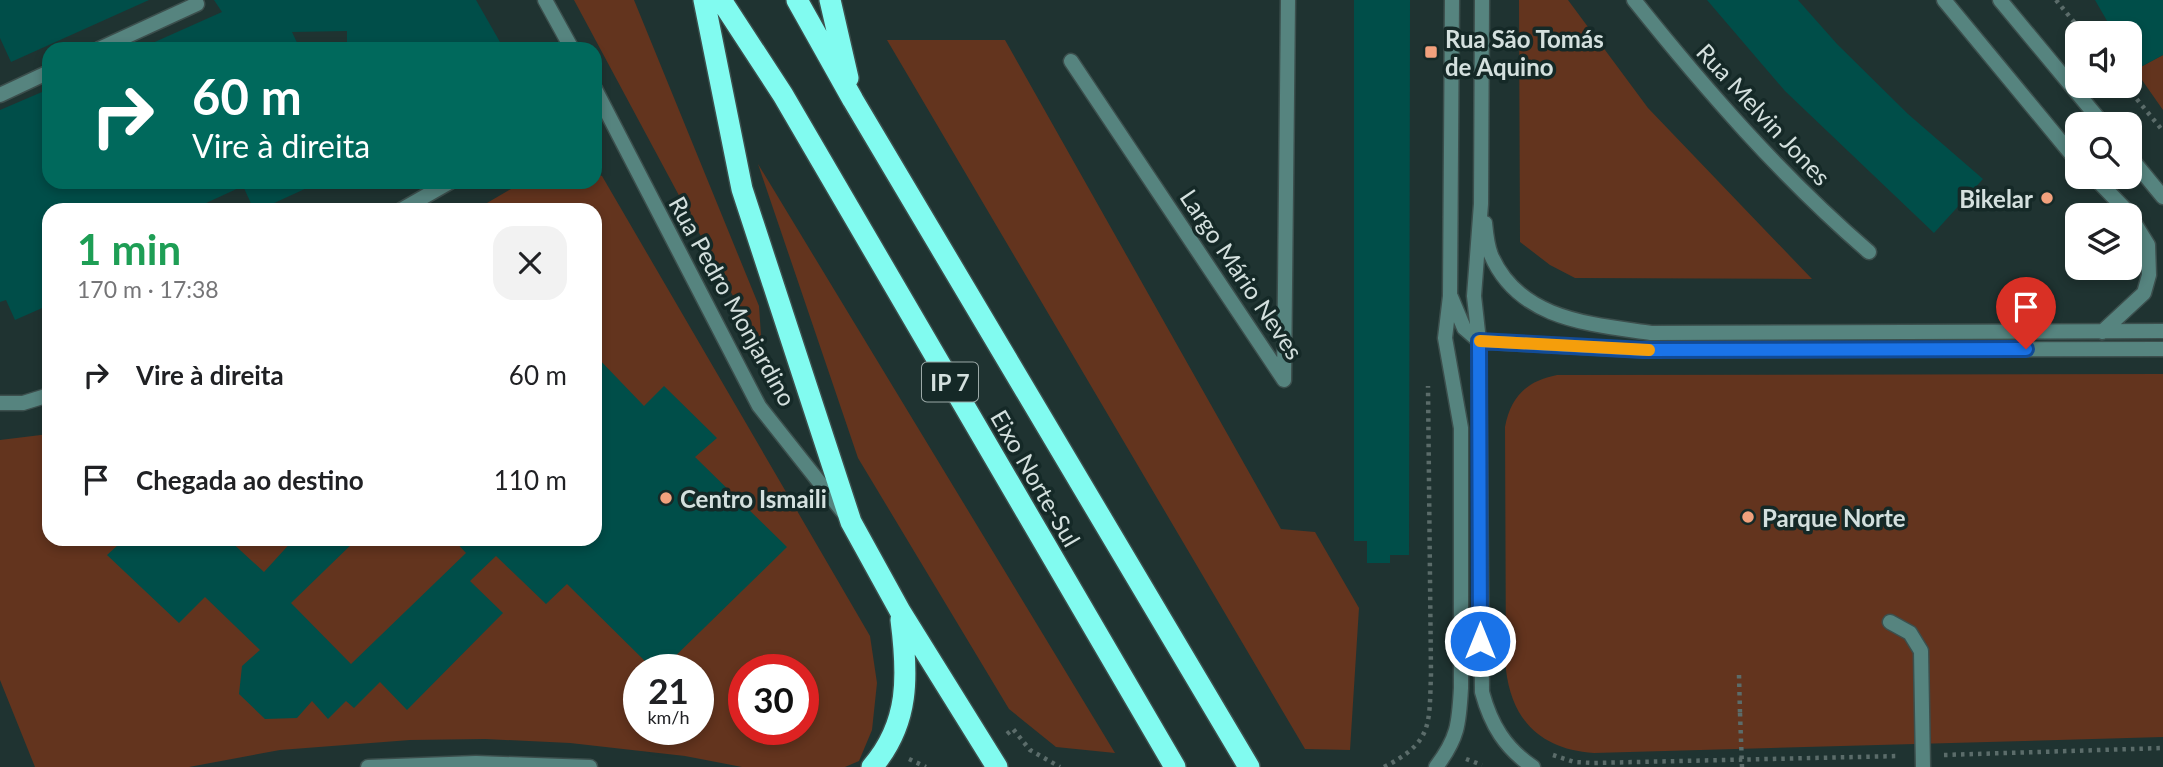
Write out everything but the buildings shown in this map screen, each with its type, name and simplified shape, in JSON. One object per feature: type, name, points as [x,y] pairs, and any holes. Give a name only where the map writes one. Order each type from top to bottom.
[{"type":"highway","points":[[704,0],[743,189],[851,522],[900,611],[997,767]]},
{"type":"highway","name":"Eixo Norte-Sul","points":[[721,0],[783,95],[1175,767]]},
{"type":"highway","name":"Eixo Norte-Sul","points":[[797,0],[853,100],[1249,767]]},
{"type":"highway","points":[[830,0],[853,100]]},
{"type":"highway","points":[[872,767],[887,749],[903,709],[906,656],[900,611]]},
{"type":"street","points":[[545,0],[568,42]]},
{"type":"street","name":"Largo Mário Neves","points":[[1071,61],[1284,380],[1288,0]]},
{"type":"street","points":[[1436,767],[1455,738],[1460,701],[1461,428],[1445,338],[1450,296],[1452,0]]},
{"type":"street","points":[[1482,0],[1481,204],[1474,296],[1479,341],[1482,692],[1495,729],[1507,745],[1533,767]]},
{"type":"street","name":"Rua Melvin Jones","points":[[1634,0],[1759,147],[1835,223],[1868,251]]},
{"type":"street","points":[[1944,0],[2065,146]]},
{"type":"street","points":[[2000,0],[2093,112]]},
{"type":"street","points":[[114,42],[197,4]]},
{"type":"street","points":[[1,91],[42,75]]},
{"type":"street","name":"Rua Pedro Monjardino","points":[[602,106],[760,406],[851,522]]},
{"type":"street","points":[[2142,172],[2163,197]]},
{"type":"street","points":[[413,203],[438,189]]},
{"type":"street","points":[[2102,332],[2144,293],[2149,275],[2148,245],[2127,211],[2106,189]]},
{"type":"street","points":[[1481,204],[1490,253],[1505,280],[1522,297],[1572,321],[1651,334],[2163,331]]},
{"type":"street","points":[[1450,296],[1464,328],[1479,341],[1643,350],[2163,349]]},
{"type":"street","points":[[0,403],[23,403],[42,397]]},
{"type":"street","points":[[1890,622],[1910,633],[1921,651],[1923,761]]},
{"type":"street","points":[[368,767],[476,763],[590,767]]},
{"type":"path","points":[[2056,0],[2073,21]]},
{"type":"path","points":[[2136,98],[2163,131]]},
{"type":"path","points":[[1738,675],[1742,767]]},
{"type":"path","points":[[1384,767],[1411,752],[1420,740]]},
{"type":"path","points":[[1548,752],[1574,762],[1593,763],[1923,761],[2163,748]]},
{"type":"path","points":[[1038,755],[1060,767]]},
{"type":"shaded area","points":[[574,0],[634,0],[759,306],[762,350],[602,52],[602,42],[597,42]]},
{"type":"shaded area","points":[[1519,0],[1568,0],[1648,108],[1812,279],[1575,278],[1550,265],[1520,242]]},
{"type":"shaded area","points":[[887,40],[1005,40],[1281,529],[1315,532],[1359,608],[1350,750],[1305,749]]},
{"type":"shaded area","points":[[2163,55],[2163,110],[2142,80],[2142,66]]},
{"type":"shaded area","points":[[758,164],[1115,753],[1056,747],[1009,709],[858,458]]},
{"type":"shaded area","points":[[602,176],[870,636],[877,683],[872,730],[859,761],[845,767],[742,767],[685,756],[570,743],[485,739],[410,740],[280,750],[189,767],[35,767],[0,680],[0,440],[42,435],[42,546],[602,546],[602,203],[487,203],[511,189],[602,189]]},
{"type":"shaded area","points":[[2163,374],[2163,737],[1594,753],[1576,751],[1545,739],[1533,730],[1515,704],[1506,670],[1505,427],[1516,399],[1537,381],[1557,375]]},
{"type":"slow traffic","points":[[1480,341],[1649,350]]},
{"type":"place","name":"Rua São Tomás de Aquino","points":[[1431,52]]},
{"type":"place","name":"Bikelar","points":[[2047,198]]},
{"type":"place","name":"Centro Ismaili","points":[[666,498]]},
{"type":"place","name":"Parque Norte","points":[[1748,517]]},
{"type":"route","points":[[1480,641],[1479,341],[1643,350],[2026,349]]}]
